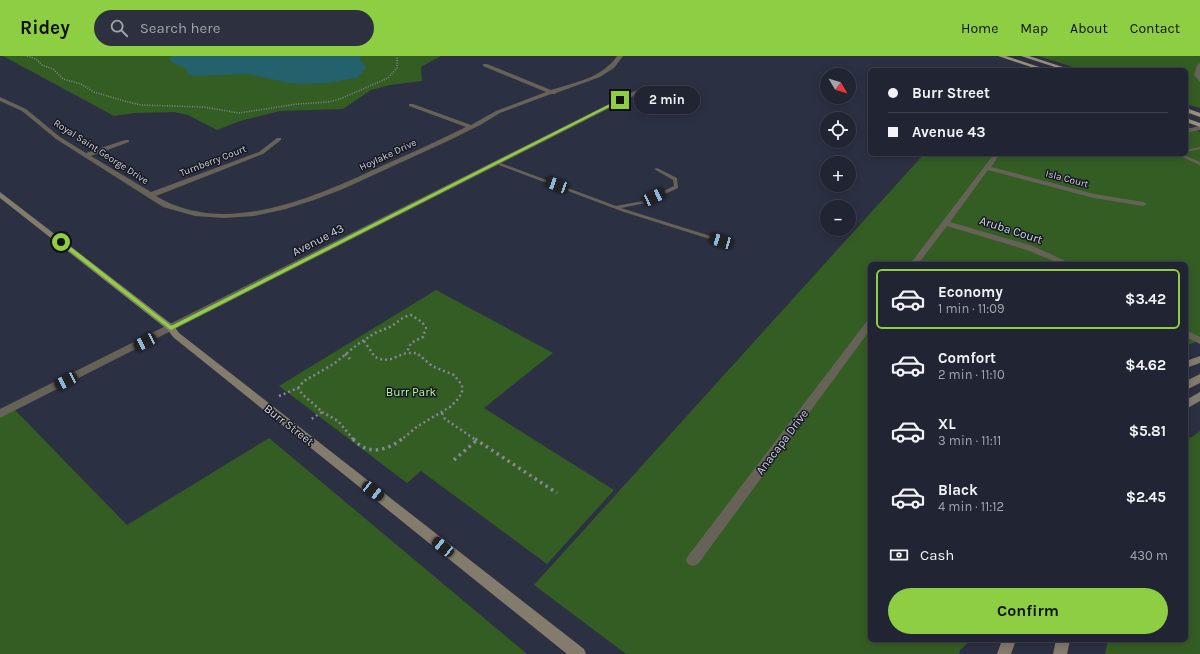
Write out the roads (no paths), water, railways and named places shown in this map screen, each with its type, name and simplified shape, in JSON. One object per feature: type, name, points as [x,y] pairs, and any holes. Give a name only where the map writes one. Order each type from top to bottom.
[{"type":"main road","points":[[1001,56],[1039,68]]},
{"type":"main road","points":[[1024,56],[1063,68]]},
{"type":"main road","points":[[1188,111],[1200,115]]},
{"type":"main road","points":[[1188,121],[1200,127]]},
{"type":"street","name":"Hoylake Drive","points":[[151,196],[178,210],[196,214],[230,215],[266,211],[322,196],[471,128],[498,112],[553,93],[606,72],[616,63],[620,56]]},
{"type":"street","points":[[485,65],[553,93]]},
{"type":"street","points":[[1200,65],[1197,75],[1200,80]]},
{"type":"street","name":"Avenue 43","points":[[0,414],[647,86]]},
{"type":"street","name":"Royal Saint George Drive","points":[[0,99],[24,110],[58,138],[151,196]]},
{"type":"street","points":[[410,105],[471,128]]},
{"type":"street","points":[[1188,130],[1200,127]]},
{"type":"street","name":"Turnberry Court","points":[[151,196],[261,153],[279,139]]},
{"type":"street","points":[[86,155],[127,141]]},
{"type":"street","points":[[915,262],[996,156]]},
{"type":"street","name":"Isla Court","points":[[987,168],[1094,196],[1143,204]]},
{"type":"street","name":"Burr Street","points":[[0,194],[171,328],[182,340],[579,654]]},
{"type":"street","name":"Aruba Court","points":[[944,223],[1030,248],[1063,262]]},
{"type":"street","name":"Anacapa Drive","points":[[693,560],[868,326]]},
{"type":"street","points":[[1188,333],[1200,341]]},
{"type":"street","points":[[1188,364],[1200,359]]},
{"type":"street","points":[[1188,385],[1200,378]]},
{"type":"street","points":[[1188,404],[1200,396]]},
{"type":"street","points":[[1004,654],[1008,642]]},
{"type":"street","points":[[1060,654],[1063,642]]},
{"type":"lane","points":[[1188,151],[1200,148]]},
{"type":"lane","points":[[1182,156],[1200,164]]},
{"type":"lane","points":[[497,162],[616,207],[686,231],[721,241]]},
{"type":"lane","points":[[616,207],[644,202],[676,187],[675,179],[656,169]]},
{"type":"park label","name":"Burr Park","points":[[411,392]]}]
